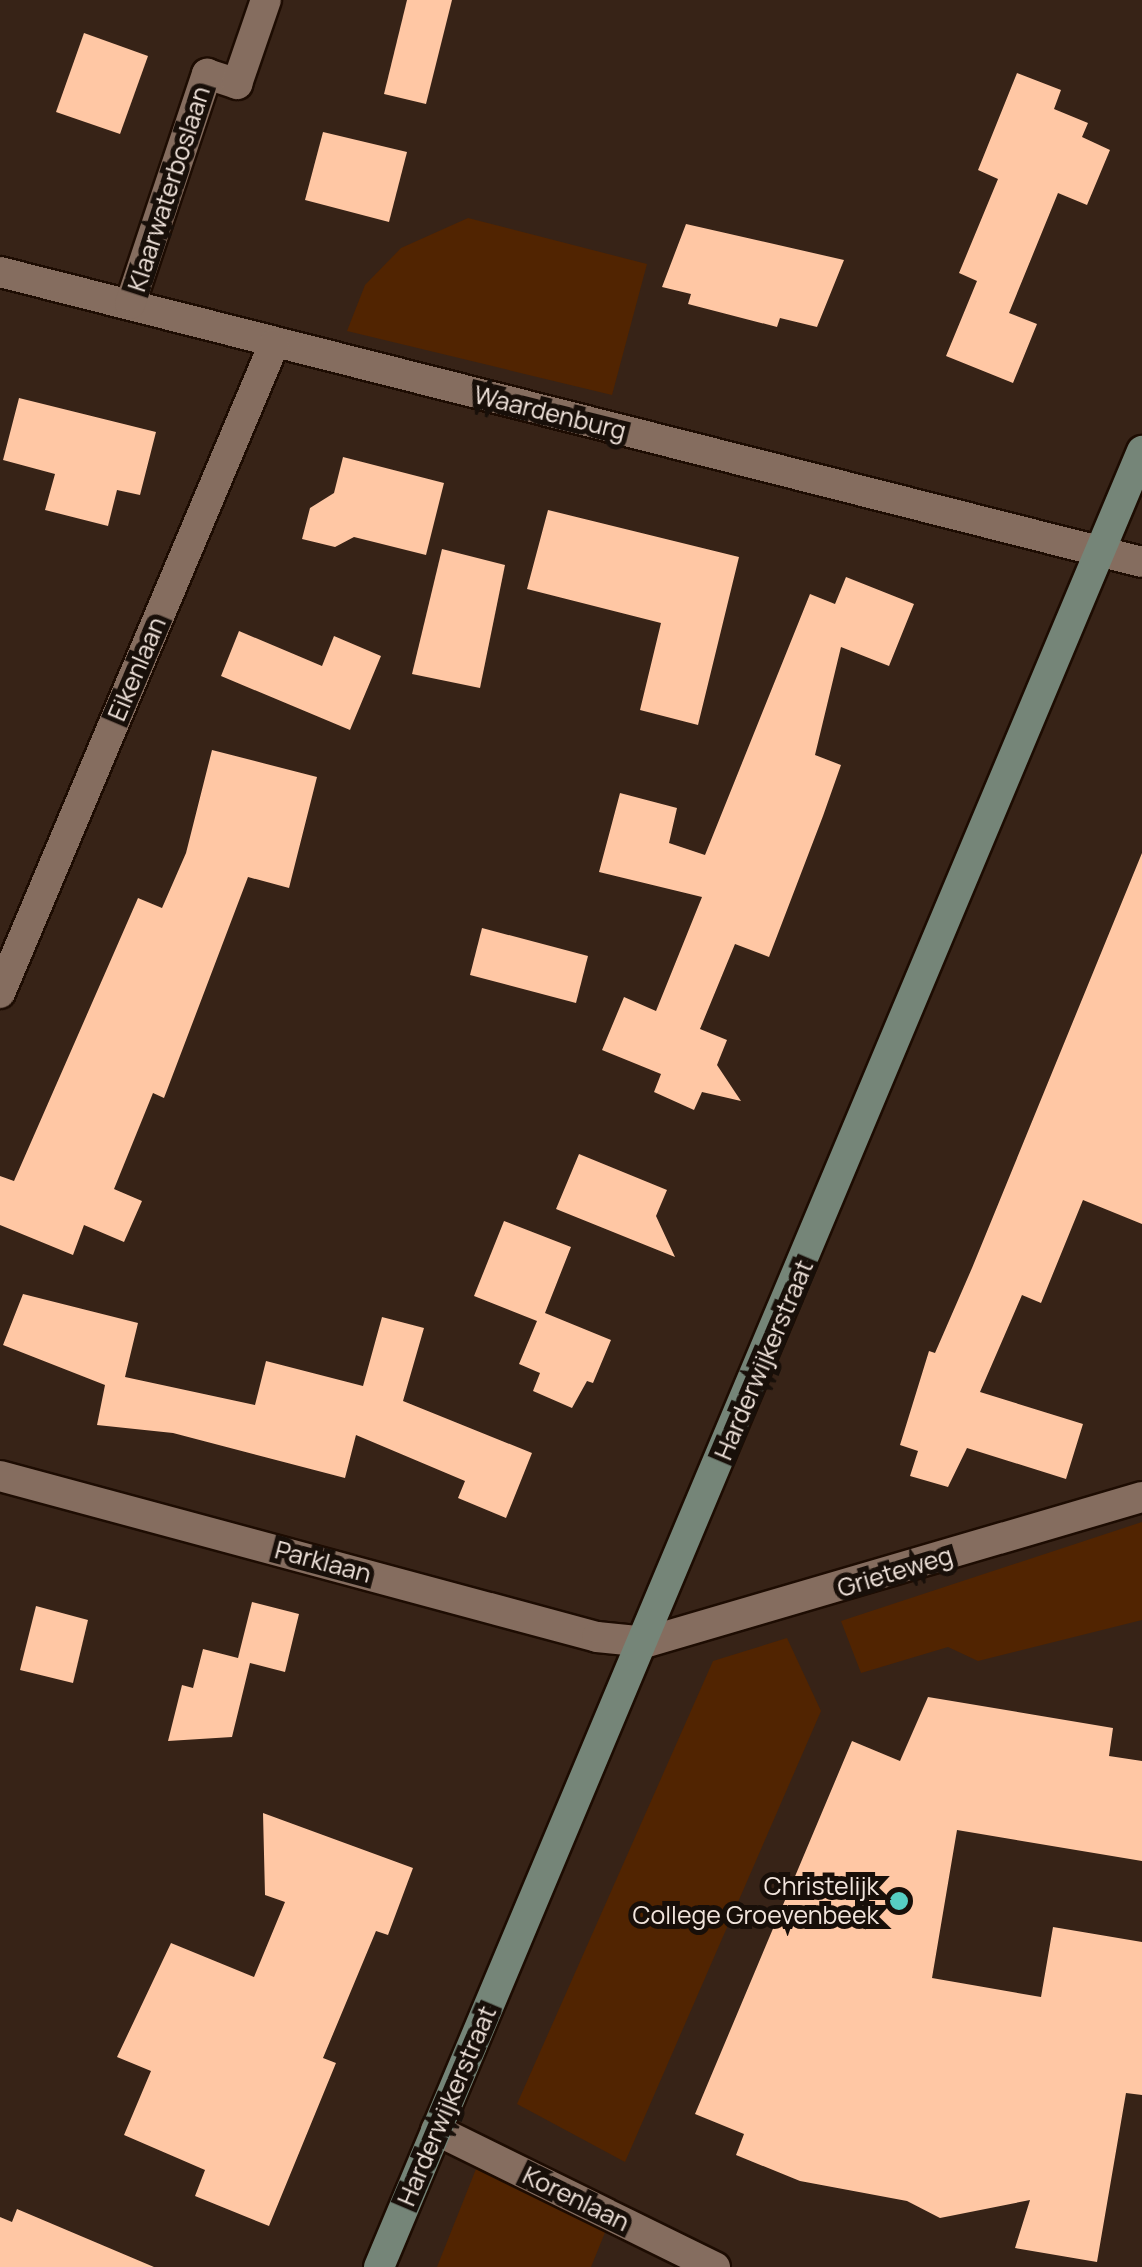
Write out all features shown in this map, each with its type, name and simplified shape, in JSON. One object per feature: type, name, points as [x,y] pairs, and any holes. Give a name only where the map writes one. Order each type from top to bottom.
[{"type":"main road","name":"Harderwijkerstraat","points":[[379,2267],[647,1642],[1142,451]]},
{"type":"street","name":"Klaarwaterboslaan","points":[[130,304],[207,74],[237,84],[266,0]]},
{"type":"street","name":"Waardenburg","points":[[0,272],[1142,562]]},
{"type":"street","name":"Eikenlaan","points":[[0,992],[274,344]]},
{"type":"street","name":"Parklaan","points":[[0,1476],[598,1636],[647,1642]]},
{"type":"street","name":"Grieteweg","points":[[647,1642],[1142,1497]]},
{"type":"street","name":"Korenlaan","points":[[436,2130],[715,2267]]},
{"type":"shaded area","points":[[468,218],[647,264],[612,395],[347,331],[365,285],[401,248]]},
{"type":"shaded area","points":[[1142,1522],[1142,1620],[978,1661],[948,1647],[861,1673],[841,1621]]},
{"type":"shaded area","points":[[787,1638],[821,1711],[625,2162],[517,2104],[713,1661]]},
{"type":"shaded area","points":[[476,2169],[606,2230],[591,2267],[437,2267]]},
{"type":"building","points":[[407,0],[452,0],[426,104],[384,94]]},
{"type":"building","points":[[84,33],[148,56],[120,134],[56,112]]},
{"type":"building","points":[[1017,73],[1061,90],[1054,109],[1088,123],[1082,137],[1110,150],[1087,205],[1058,193],[1009,313],[1037,324],[1013,383],[946,356],[977,281],[959,273],[998,179],[978,170]]},
{"type":"building","points":[[323,132],[407,152],[389,222],[305,200]]},
{"type":"building","points":[[686,224],[844,260],[817,327],[780,318],[777,327],[688,304],[691,294],[662,287]]},
{"type":"building","points":[[19,398],[156,432],[140,495],[117,490],[108,526],[45,510],[55,474],[3,460]]},
{"type":"building","points":[[343,457],[444,483],[426,555],[354,537],[335,547],[302,539],[310,508],[334,493]]},
{"type":"building","points":[[548,510],[739,557],[698,725],[640,710],[661,623],[527,589]]},
{"type":"building","points":[[442,549],[505,565],[480,688],[412,674]]},
{"type":"building","points":[[846,577],[914,604],[889,666],[841,647],[815,755],[841,765],[823,816],[769,957],[735,944],[700,1029],[727,1040],[717,1065],[741,1101],[702,1092],[694,1110],[654,1092],[661,1074],[602,1050],[624,997],[656,1011],[702,897],[599,872],[620,793],[677,808],[669,843],[705,855],[810,594],[835,604]]},
{"type":"building","points":[[239,631],[322,666],[334,636],[381,656],[350,730],[221,676]]},
{"type":"building","points":[[212,750],[317,777],[289,888],[248,877],[164,1098],[153,1093],[114,1189],[142,1201],[124,1242],[84,1225],[73,1255],[0,1225],[0,1176],[14,1181],[138,898],[162,908],[186,853]]},
{"type":"building","points":[[1142,853],[1142,1224],[1083,1200],[1041,1303],[1022,1295],[980,1392],[1083,1424],[1066,1479],[967,1448],[948,1487],[910,1476],[918,1451],[900,1445],[929,1351],[935,1353],[972,1268]]},
{"type":"building","points":[[482,928],[588,956],[576,1003],[470,975]]},
{"type":"building","points":[[579,1154],[667,1190],[656,1216],[675,1257],[556,1209]]},
{"type":"building","points":[[504,1221],[571,1247],[545,1313],[611,1340],[593,1383],[587,1381],[572,1408],[533,1391],[540,1373],[519,1364],[537,1321],[474,1296]]},
{"type":"building","points":[[23,1294],[138,1323],[125,1377],[255,1405],[266,1361],[363,1386],[382,1317],[424,1328],[403,1401],[532,1453],[506,1518],[458,1498],[465,1481],[356,1435],[345,1478],[173,1433],[97,1425],[105,1385],[3,1345]]},
{"type":"building","points":[[252,1602],[299,1614],[285,1672],[250,1663],[232,1737],[168,1741],[182,1685],[193,1688],[203,1649],[238,1658]]},
{"type":"building","points":[[36,1606],[88,1620],[73,1683],[20,1670]]},
{"type":"building","points":[[928,1697],[1113,1728],[1109,1756],[1142,1761],[1142,1861],[957,1830],[932,1978],[1041,1997],[1053,1927],[1142,1942],[1142,2095],[1126,2093],[1097,2262],[1015,2248],[1030,2200],[940,2218],[907,2201],[800,2181],[736,2155],[744,2134],[695,2114],[852,1741],[900,1761]]},
{"type":"building","points":[[263,1813],[413,1868],[388,1935],[376,1931],[323,2058],[336,2063],[269,2226],[195,2196],[205,2170],[124,2135],[151,2071],[117,2057],[171,1943],[254,1977],[285,1902],[265,1895]]},
{"type":"building","points":[[17,2209],[154,2267],[0,2267],[0,2217],[12,2222]]},
{"type":"place","name":"Christelijk College Groevenbeek","points":[[899,1901]]}]
